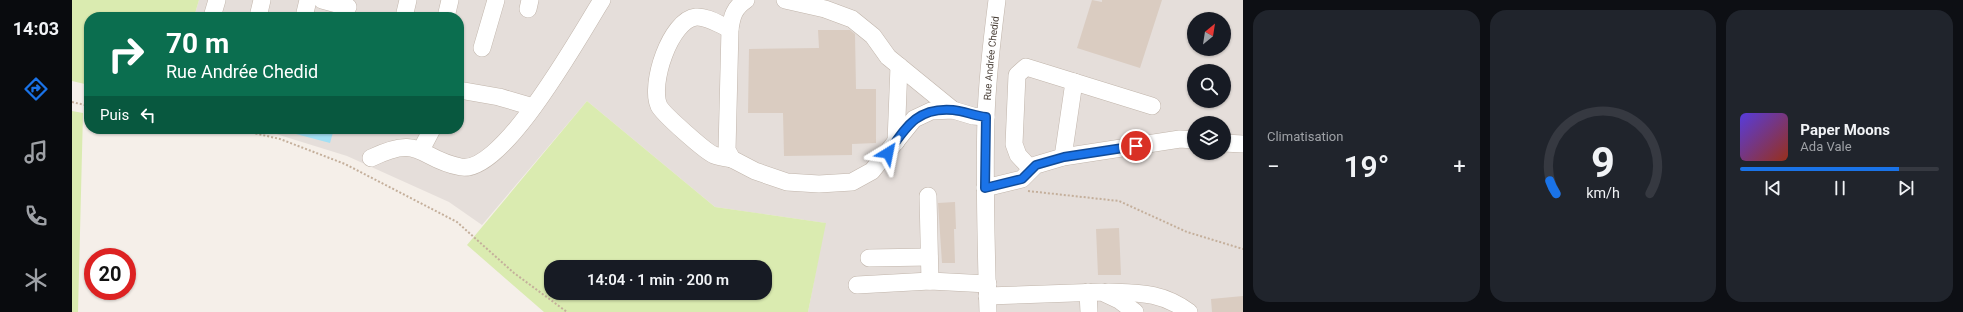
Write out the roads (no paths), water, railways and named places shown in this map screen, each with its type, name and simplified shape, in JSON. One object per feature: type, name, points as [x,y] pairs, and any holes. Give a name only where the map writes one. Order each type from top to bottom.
[{"type":"street","points":[[213,12],[217,0]]},
{"type":"street","points":[[259,12],[262,0]]},
{"type":"street","points":[[305,12],[308,0]]},
{"type":"street","points":[[322,0],[348,8]]},
{"type":"street","points":[[405,12],[408,0]]},
{"type":"street","points":[[447,12],[450,0]]},
{"type":"street","points":[[482,48],[496,0]]},
{"type":"street","points":[[371,158],[389,149],[403,146],[422,150],[462,168],[475,166],[486,160],[502,147],[518,129],[602,0]]},
{"type":"street","points":[[732,159],[727,150],[730,29],[733,14],[738,5],[746,0]]},
{"type":"street","points":[[785,0],[825,8],[852,19],[873,36],[888,57],[954,110]]},
{"type":"street","name":"Rue Andrée Chedid","points":[[987,297],[985,188],[986,117],[990,58],[997,0]]},
{"type":"street","points":[[730,29],[708,19],[697,17],[688,20],[682,25],[671,41],[658,72],[656,92],[659,106],[666,115],[713,154],[732,159],[755,171],[787,182],[819,184],[852,182],[872,172],[914,119],[931,111],[954,110],[973,116],[986,117]]},
{"type":"street","points":[[896,142],[899,66]]},
{"type":"street","points":[[1031,169],[1018,155],[1014,144],[1017,74],[1026,67],[1152,106]]},
{"type":"street","points":[[1064,157],[1074,82]]},
{"type":"street","points":[[464,91],[499,97],[534,106]]},
{"type":"street","points":[[422,150],[430,134]]},
{"type":"street","points":[[985,188],[1022,179],[1036,165],[1064,157],[1180,139],[1187,140]]},
{"type":"street","points":[[1231,143],[1243,144]]},
{"type":"street","points":[[928,196],[930,281]]},
{"type":"street","points":[[869,258],[929,257]]},
{"type":"street","points":[[857,285],[930,281],[968,284],[987,297],[1095,292],[1152,294],[1178,304],[1189,312]]},
{"type":"street","points":[[1089,312],[1095,292]]},
{"type":"street","points":[[1095,292],[1119,300],[1135,312]]},
{"type":"water","points":[[296,134],[333,134],[330,143]]}]
